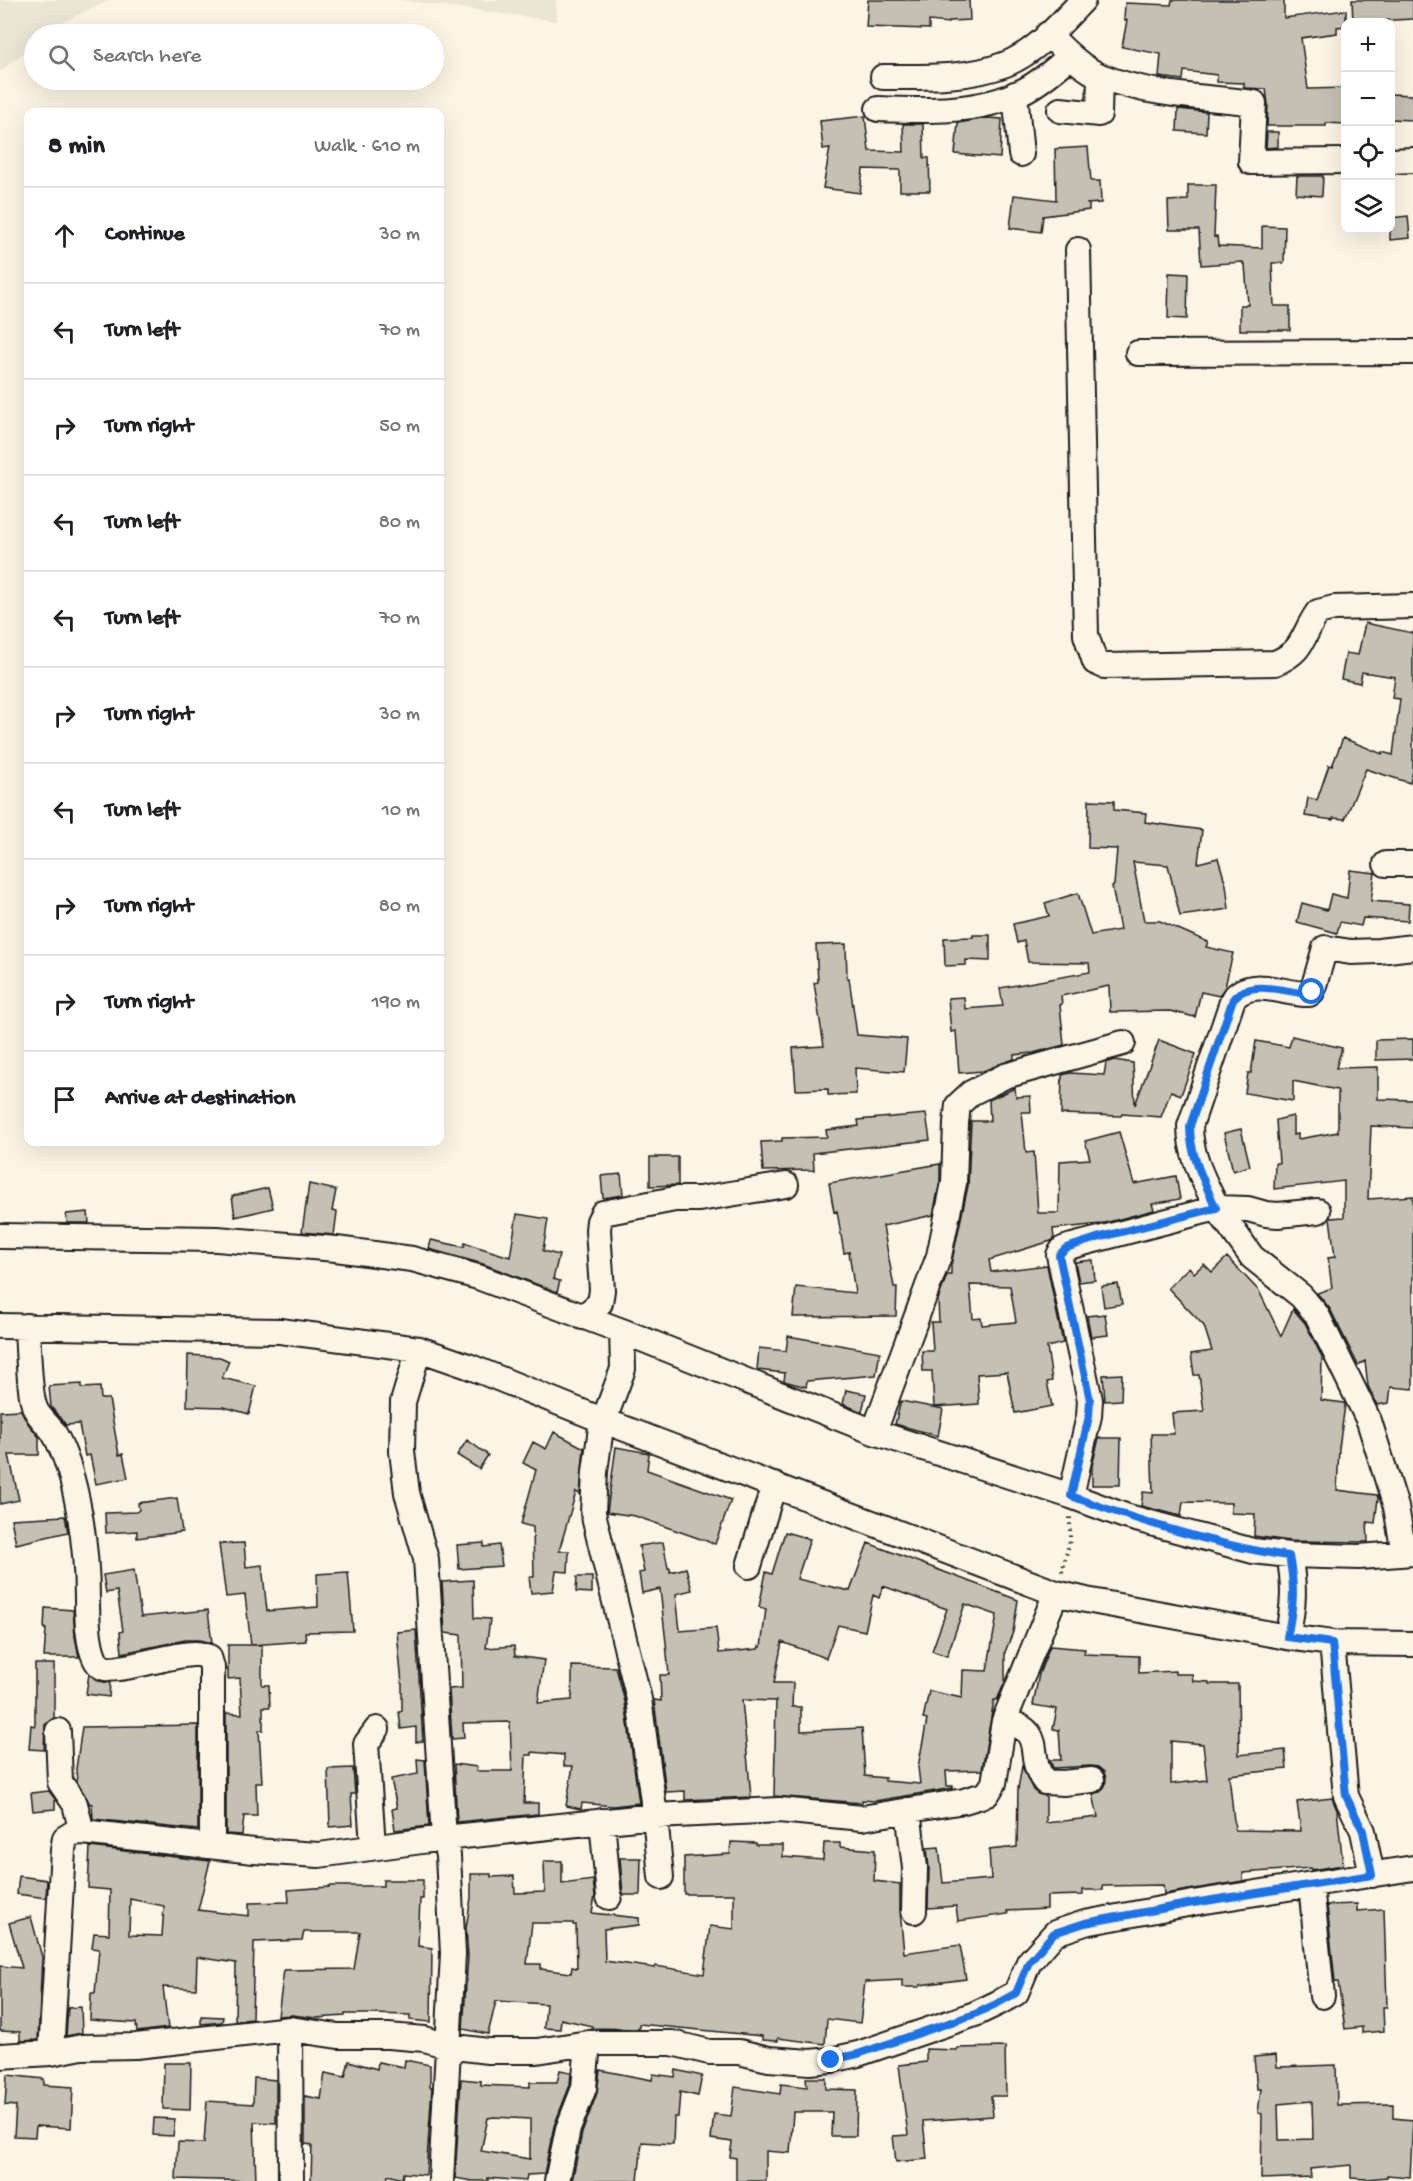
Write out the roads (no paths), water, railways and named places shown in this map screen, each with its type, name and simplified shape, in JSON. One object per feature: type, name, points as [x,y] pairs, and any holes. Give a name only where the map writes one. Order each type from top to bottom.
[{"type":"street","points":[[883,77],[960,108],[1000,101],[1023,91],[1059,45],[1083,0]]},
{"type":"street","points":[[878,109],[927,95],[976,72],[1007,63],[1037,44],[1059,45],[1100,77],[1170,93],[1254,103],[1251,162],[1341,161]]},
{"type":"street","points":[[1060,110],[1099,114],[1100,77]]},
{"type":"street","points":[[1015,94],[1021,154]]},
{"type":"street","points":[[1395,161],[1413,160]]},
{"type":"street","points":[[1078,250],[1086,635],[1095,662],[1104,666],[1275,663],[1291,657],[1302,644],[1307,627],[1318,612],[1334,608],[1413,606]]},
{"type":"street","points":[[1138,353],[1413,352]]},
{"type":"street","points":[[1386,864],[1413,864]]},
{"type":"street","points":[[0,1236],[217,1239],[336,1249],[412,1259],[478,1277],[622,1331],[874,1432],[1136,1519],[1253,1551],[1289,1556],[1359,1557],[1408,1553],[1369,1420],[1317,1315],[1301,1296],[1252,1257],[1216,1208],[1195,1164],[1190,1126],[1236,996],[1246,989],[1257,988],[1309,994],[1312,992],[1325,948],[1351,952],[1413,947]]},
{"type":"street","points":[[874,1432],[939,1256],[954,1183],[958,1105],[971,1094],[1005,1076],[1123,1043]]},
{"type":"street","points":[[583,1317],[600,1303],[602,1290],[598,1230],[603,1213],[675,1198],[699,1199],[786,1185]]},
{"type":"street","points":[[1071,1496],[1089,1416],[1090,1400],[1059,1259],[1060,1254],[1066,1248],[1097,1238],[1216,1208],[1248,1209],[1278,1215],[1318,1211]]},
{"type":"street","points":[[0,1326],[280,1330],[419,1349],[605,1414],[774,1485],[1059,1584],[1086,1600],[1289,1628],[1332,1643],[1413,1644]]},
{"type":"street","points":[[27,1326],[34,1408],[54,1434],[66,1465],[83,1532],[87,1580],[87,1622],[93,1653],[99,1665],[107,1669],[119,1669],[195,1653],[209,1657],[212,1667],[212,1846]]},
{"type":"street","points":[[622,1331],[623,1369],[605,1414],[595,1472],[593,1513],[639,1699],[661,1877]]},
{"type":"street","points":[[419,1349],[403,1402],[402,1451],[407,1493],[426,1559],[444,1838],[448,1856],[453,1954],[441,2181]]},
{"type":"street","points":[[749,1566],[774,1485]]},
{"type":"street","points":[[1289,1556],[1294,1582],[1289,1628]]},
{"type":"street","points":[[51,2053],[63,1850],[65,1838],[73,1833],[319,1855],[373,1846],[655,1816],[779,1810],[862,1818],[964,1801],[987,1794],[994,1783],[1004,1721],[1059,1584]]},
{"type":"street","points":[[1332,1643],[1346,1796],[1363,1831],[1372,1875]]},
{"type":"street","points":[[1004,1721],[1019,1724],[1030,1734],[1038,1774],[1045,1782],[1092,1780]]},
{"type":"street","points":[[373,1846],[366,1744],[377,1729]]},
{"type":"street","points":[[58,1731],[60,1782],[75,1804],[82,1832]]},
{"type":"street","points":[[908,1810],[915,1868],[914,1911]]},
{"type":"street","points":[[602,1821],[609,1898]]},
{"type":"street","points":[[0,2056],[51,2053],[82,2047],[136,2046],[290,2029],[338,2036],[425,2039],[447,2046],[514,2052],[562,2048],[588,2043],[672,2043],[709,2052],[739,2052],[769,2059],[810,2062],[849,2056],[975,2014],[1016,1993],[1029,1962],[1054,1933],[1085,1923],[1413,1868]]},
{"type":"street","points":[[1311,1885],[1322,1996]]},
{"type":"street","points":[[290,2029],[291,2181]]},
{"type":"street","points":[[557,2181],[568,2129],[584,2088],[588,2043]]}]
